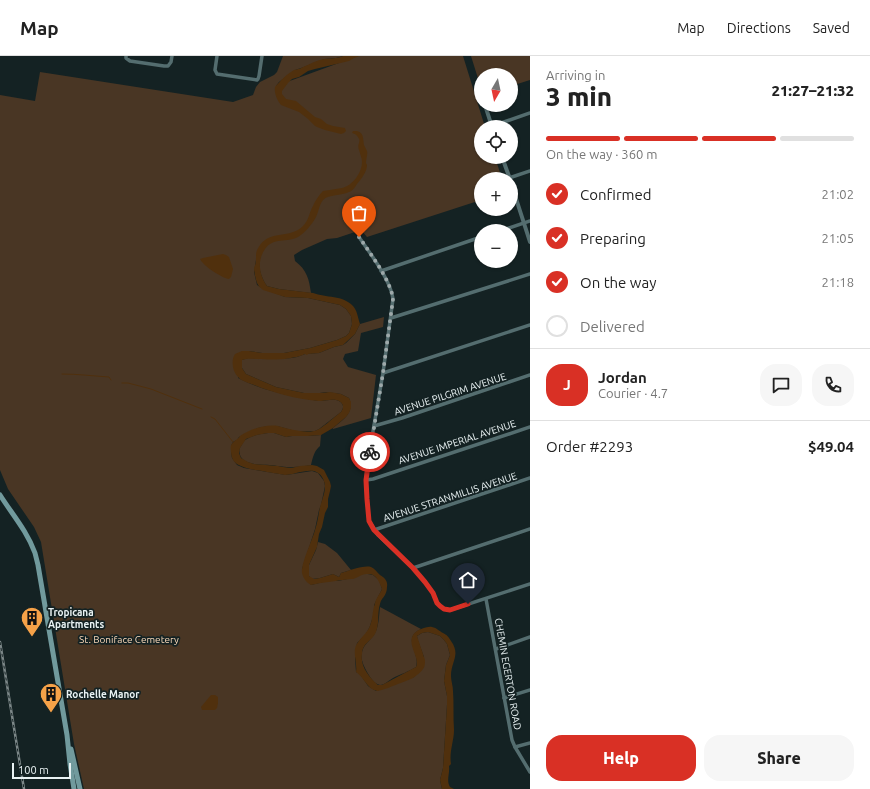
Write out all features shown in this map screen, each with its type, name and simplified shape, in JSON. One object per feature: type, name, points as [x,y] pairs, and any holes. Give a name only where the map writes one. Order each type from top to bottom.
[{"type":"main road","points":[[0,495],[24,530],[35,552],[67,735],[74,789]]},
{"type":"main road","points":[[67,735],[80,789]]},
{"type":"street","points":[[126,56],[126,58],[130,60],[164,66],[168,66],[172,56]]},
{"type":"street","points":[[217,56],[215,70],[217,74],[253,80],[258,79],[262,56]]},
{"type":"street","points":[[510,120],[530,113]]},
{"type":"street","points":[[518,175],[530,171]]},
{"type":"street","points":[[518,205],[530,242]]},
{"type":"street","points":[[518,225],[530,221]]},
{"type":"street","points":[[359,237],[381,271],[393,299],[366,480],[369,521],[374,530],[413,568],[425,582],[433,593],[437,603],[444,609],[450,610],[530,584]]},
{"type":"street","points":[[381,271],[474,239]]},
{"type":"street","points":[[391,318],[530,274]]},
{"type":"street","points":[[383,373],[530,325]]},
{"type":"street","name":"AVENUE PILGRIM AVENUE","points":[[374,426],[530,376]]},
{"type":"street","name":"AVENUE IMPERIAL AVENUE","points":[[366,480],[373,479],[530,427]]},
{"type":"street","name":"AVENUE STRANMILLIS AVENUE","points":[[374,530],[530,478]]},
{"type":"street","points":[[413,568],[530,529]]},
{"type":"street","name":"CHEMIN EGERTON ROAD","points":[[486,599],[512,740],[515,748],[530,772]]},
{"type":"street","points":[[496,649],[530,637]]},
{"type":"street","points":[[504,698],[530,690]]},
{"type":"street","points":[[515,748],[530,742]]},
{"type":"green space","name":"St. Boniface Cemetery","points":[[283,56],[343,56],[325,59],[295,70],[276,86],[358,56],[463,56],[474,92],[474,112],[480,112],[483,120],[474,120],[474,164],[497,164],[500,172],[474,172],[474,202],[367,237],[361,230],[337,238],[327,239],[294,255],[295,261],[307,275],[311,293],[267,286],[260,271],[259,263],[261,256],[256,260],[254,272],[257,285],[285,297],[308,298],[340,305],[346,309],[351,316],[352,324],[349,333],[346,336],[310,348],[284,353],[242,351],[238,378],[245,382],[275,392],[318,401],[337,400],[342,403],[343,408],[341,412],[315,431],[295,431],[277,426],[269,426],[258,428],[239,437],[231,446],[232,458],[237,465],[244,468],[286,475],[312,471],[318,473],[324,481],[325,486],[315,529],[302,569],[311,585],[327,581],[351,579],[362,574],[373,575],[379,580],[382,589],[374,605],[374,613],[370,626],[366,634],[357,643],[355,658],[356,672],[360,674],[368,686],[376,691],[414,677],[424,657],[417,636],[422,633],[428,632],[440,636],[447,644],[450,655],[446,665],[444,681],[447,705],[443,768],[440,780],[442,789],[84,789],[74,744],[41,542],[34,527],[8,489],[0,470],[0,95],[35,101],[40,72],[233,102],[253,95],[260,82],[277,72]]},
{"type":"green space","points":[[471,56],[530,56],[530,80],[518,84],[518,68],[475,68]]},
{"type":"green space","points":[[384,317],[383,327],[361,333],[358,351],[345,354],[343,359],[348,367],[376,375],[371,418],[333,429],[347,416],[350,408],[349,398],[341,394],[326,392],[304,393],[276,387],[246,374],[242,368],[242,360],[248,358],[292,358],[305,354],[319,353],[343,345],[355,334],[360,324]]},
{"type":"green space","points":[[274,433],[286,437],[321,435],[320,446],[315,452],[311,465],[287,467],[251,463],[242,459],[239,450],[244,441],[254,436]]},
{"type":"green space","points":[[318,542],[325,544],[337,553],[351,570],[341,573],[339,577],[333,574],[312,579],[309,576],[309,565]]},
{"type":"green space","points":[[380,607],[421,629],[412,637],[417,662],[416,667],[380,685],[374,682],[369,676],[364,665],[362,655],[363,649],[376,631]]},
{"type":"shaded area","points":[[343,56],[360,56],[349,61],[308,71],[299,77],[292,79],[282,91],[282,94],[286,99],[296,101],[315,117],[321,119],[327,124],[345,128],[346,131],[344,133],[341,134],[317,127],[299,112],[281,105],[278,101],[275,87],[281,80],[294,70],[319,60]]},
{"type":"shaded area","points":[[353,131],[361,133],[367,151],[367,168],[362,178],[354,189],[323,200],[314,220],[301,235],[294,239],[268,245],[262,253],[260,268],[262,277],[267,286],[334,297],[349,302],[356,310],[360,324],[355,334],[343,345],[319,353],[305,354],[282,359],[242,360],[242,368],[246,374],[276,387],[304,393],[330,392],[341,394],[349,398],[351,408],[346,417],[333,428],[321,435],[286,437],[274,433],[268,433],[257,435],[246,439],[240,448],[239,453],[241,458],[254,464],[291,468],[312,465],[324,470],[331,486],[328,507],[319,534],[317,547],[309,565],[309,576],[314,579],[333,574],[339,577],[341,573],[360,567],[371,567],[386,580],[387,590],[380,604],[377,630],[362,651],[362,663],[371,678],[378,685],[382,685],[416,667],[417,663],[412,647],[412,639],[413,635],[419,630],[432,627],[446,634],[450,639],[455,650],[451,671],[454,730],[448,779],[450,787],[454,789],[442,789],[440,780],[443,768],[447,705],[444,681],[446,665],[450,655],[447,644],[440,636],[428,632],[422,633],[417,636],[425,660],[425,665],[421,671],[413,678],[384,689],[377,691],[371,688],[356,672],[355,652],[357,643],[369,628],[376,601],[382,589],[377,579],[374,575],[366,574],[353,579],[311,585],[305,580],[302,573],[303,564],[316,528],[325,489],[325,484],[322,477],[315,471],[285,475],[247,468],[235,463],[231,455],[232,444],[244,433],[253,429],[263,426],[278,426],[300,431],[314,431],[324,426],[343,409],[342,403],[337,400],[318,401],[293,397],[269,391],[245,382],[236,375],[233,369],[233,362],[235,354],[242,351],[284,353],[310,348],[337,340],[349,333],[352,324],[351,316],[346,309],[340,305],[308,298],[285,297],[263,290],[257,283],[254,268],[257,250],[264,240],[298,230],[307,221],[315,202],[323,191],[346,187],[356,178],[362,166],[362,162],[358,147],[359,139],[352,133]]},
{"type":"shaded area","points":[[223,254],[229,257],[233,269],[229,279],[213,271],[200,259]]},
{"type":"shaded area","points":[[211,695],[218,697],[217,708],[215,710],[202,710],[201,707]]},
{"type":"waterway","points":[[62,374],[109,377],[111,380]]},
{"type":"waterway","points":[[122,383],[128,383],[151,389],[202,409]]},
{"type":"waterway","points":[[211,417],[215,419],[233,442]]},
{"type":"railway","points":[[0,642],[24,789]]},
{"type":"way so far","points":[[359,237],[381,271],[391,291],[393,299],[370,452]]},
{"type":"place","name":"Tropicana Apartments","points":[[32,638]]},
{"type":"place","name":"Rochelle Manor","points":[[51,714]]},
{"type":"route","points":[[370,452],[366,480],[369,521],[374,530],[413,568],[433,593],[437,603],[440,606],[444,609],[450,610],[468,604]]}]
